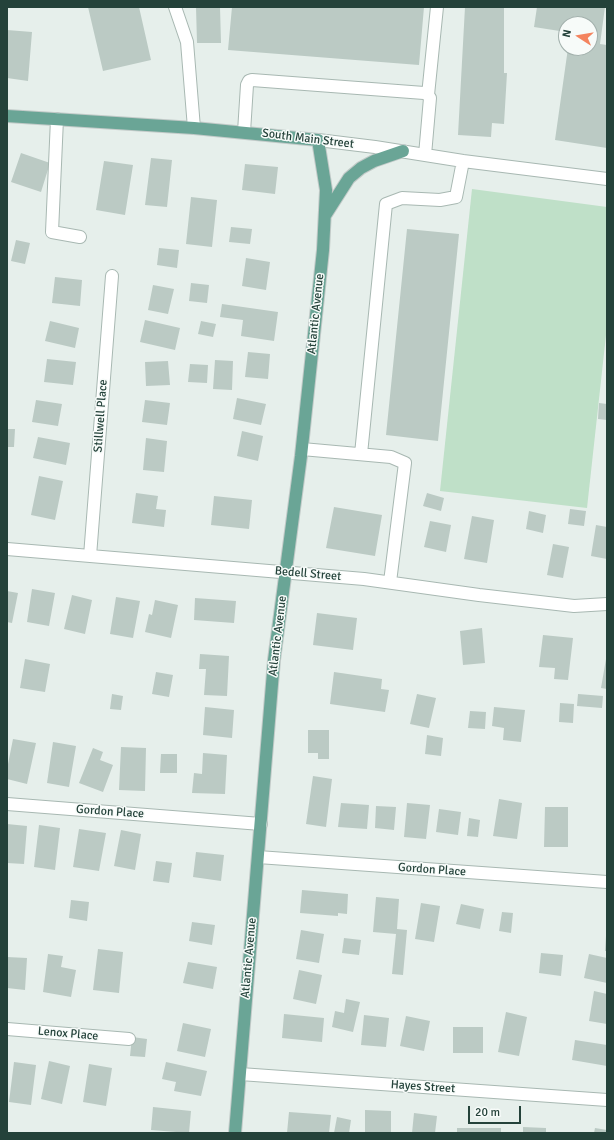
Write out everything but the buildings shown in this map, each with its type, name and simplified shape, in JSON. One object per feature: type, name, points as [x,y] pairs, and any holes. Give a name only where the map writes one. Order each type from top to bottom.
[{"type":"main road","name":"South Main Street","points":[[7,116],[194,128],[318,140]]},
{"type":"main road","name":"Atlantic Avenue","points":[[235,1133],[274,660],[302,449],[325,215],[326,190],[318,140]]},
{"type":"main road","points":[[325,215],[349,178],[361,168],[374,161],[403,151]]},
{"type":"street","points":[[175,7],[187,42],[194,128]]},
{"type":"street","points":[[425,156],[430,98],[428,95],[437,7]]},
{"type":"street","points":[[244,132],[247,85],[248,82],[252,80],[424,93],[428,95]]},
{"type":"street","points":[[57,119],[52,232],[80,237]]},
{"type":"street","name":"South Main Street","points":[[318,140],[403,151],[425,156],[607,179]]},
{"type":"street","points":[[361,454],[386,204],[402,198],[440,200],[456,197],[464,161]]},
{"type":"street","name":"Stillwell Place","points":[[90,556],[112,276]]},
{"type":"street","points":[[302,449],[391,457],[405,462],[390,582]]},
{"type":"street","name":"Bedell Street","points":[[7,549],[390,582],[479,595],[574,606],[607,604]]},
{"type":"street","name":"Gordon Place","points":[[7,804],[261,824]]},
{"type":"street","name":"Gordon Place","points":[[258,857],[607,882]]},
{"type":"street","name":"Lenox Place","points":[[7,1029],[129,1039]]},
{"type":"street","name":"Hayes Street","points":[[240,1074],[607,1100]]},
{"type":"green space","points":[[472,189],[607,207],[607,326],[587,508],[440,491]]}]
